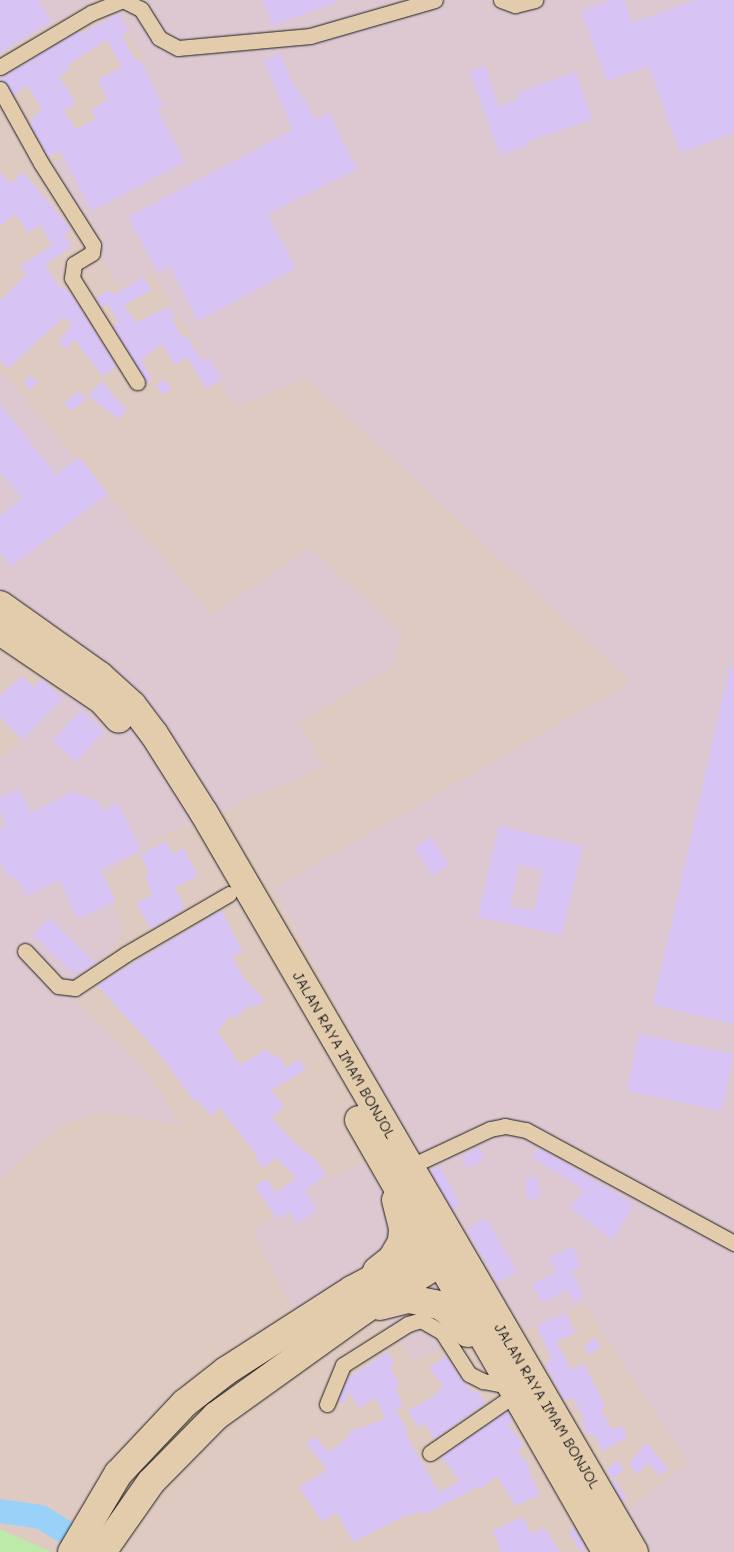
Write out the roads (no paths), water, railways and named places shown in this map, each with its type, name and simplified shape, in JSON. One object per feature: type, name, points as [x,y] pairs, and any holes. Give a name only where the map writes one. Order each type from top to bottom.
[{"type":"highway","name":"JALAN RAYA IMAM BONJOL","points":[[0,605],[100,676],[132,705],[154,734],[204,813],[409,1167],[444,1251],[508,1384],[606,1552]]},
{"type":"highway","name":"JALAN RAYA IMAM BONJOL","points":[[0,631],[102,700],[132,732],[189,821],[379,1154],[444,1251],[634,1552]]},
{"type":"highway","points":[[102,1552],[151,1482],[216,1416],[357,1301],[392,1259],[402,1242],[399,1210],[379,1154]]},
{"type":"highway","points":[[72,1552],[95,1509],[128,1462],[185,1403],[226,1371],[357,1301],[444,1251]]},
{"type":"highway","points":[[357,1301],[408,1299],[438,1305],[451,1313],[508,1384]]},
{"type":"street","points":[[0,67],[91,13],[123,0],[141,9],[159,38],[178,48],[310,36],[435,0]]},
{"type":"street","points":[[501,0],[515,5],[535,0]]},
{"type":"street","points":[[0,89],[41,163],[93,246],[92,253],[74,264],[72,278],[137,382]]},
{"type":"street","points":[[25,950],[58,986],[74,988],[126,954],[229,894]]},
{"type":"street","points":[[409,1167],[490,1129],[505,1126],[526,1130],[734,1243]]},
{"type":"street","points":[[327,1404],[342,1364],[408,1324],[421,1320],[442,1332],[469,1374],[483,1381],[508,1384]]},
{"type":"street","points":[[430,1453],[508,1384]]},
{"type":"waterway","points":[[0,1511],[41,1517],[95,1550]]}]
